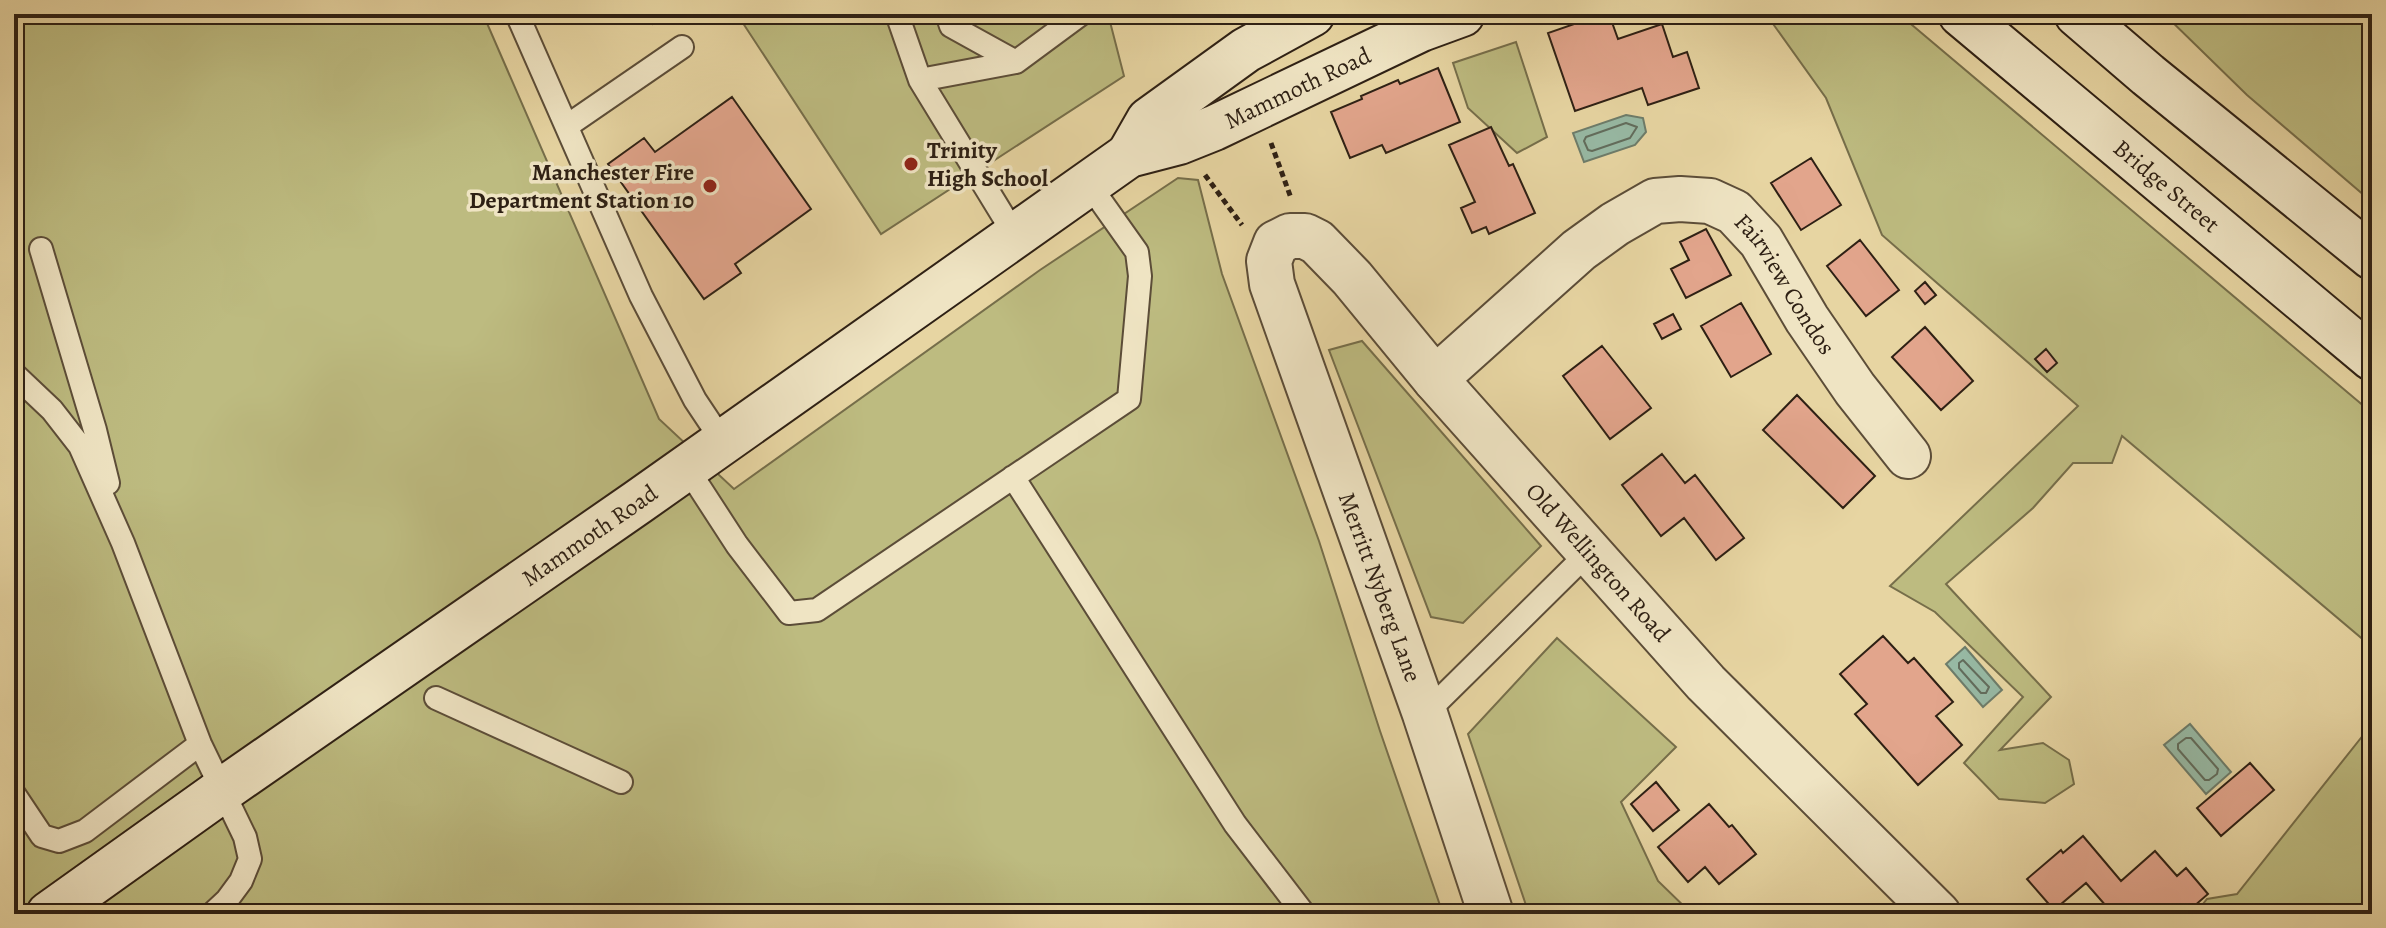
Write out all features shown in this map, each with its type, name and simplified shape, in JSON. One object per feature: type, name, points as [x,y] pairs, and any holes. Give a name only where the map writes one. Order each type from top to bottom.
[{"type":"main road","name":"Mammoth Road","points":[[1129,155],[1149,120],[1246,50],[1312,14]]},
{"type":"main road","name":"Mammoth Road","points":[[49,914],[1129,155],[1179,142],[1214,128],[1421,29],[1462,14]]},
{"type":"main road","name":"Bridge Street","points":[[1961,14],[2372,358]]},
{"type":"main road","points":[[2077,14],[2372,257]]},
{"type":"main road","points":[[2117,14],[2148,75]]},
{"type":"main road","name":"Fairview Condos","points":[[1435,379],[1579,250],[1615,224],[1655,201],[1710,201],[1734,212],[1761,241],[1807,319],[1908,456]]},
{"type":"main road","points":[[1269,261],[1276,243],[1290,236],[1305,236]]},
{"type":"main road","name":"Old Wellington Road","points":[[1305,236],[1317,242],[1352,278],[1435,379],[1706,683],[1938,914]]},
{"type":"main road","name":"Merritt Nyberg Lane","points":[[1269,261],[1279,306],[1425,714],[1491,914]]},
{"type":"lane","points":[[517,14],[641,296],[695,400],[723,442]]},
{"type":"lane","points":[[897,14],[920,80],[1016,237]]},
{"type":"lane","points":[[947,14],[951,26],[1016,62]]},
{"type":"lane","points":[[920,80],[1016,62],[1081,14]]},
{"type":"lane","points":[[567,126],[682,47]]},
{"type":"lane","points":[[687,468],[737,545],[789,613],[817,610],[1129,399],[1140,276],[1137,252],[1088,183]]},
{"type":"lane","points":[[41,249],[95,430],[123,543]]},
{"type":"lane","points":[[14,374],[52,410],[80,446],[123,543],[200,744],[245,837],[250,859],[241,881],[212,914]]},
{"type":"lane","points":[[1013,477],[1235,824],[1304,914]]},
{"type":"lane","points":[[1425,714],[1589,552]]},
{"type":"lane","points":[[436,698],[621,782]]},
{"type":"lane","points":[[14,794],[42,836],[59,841],[85,831],[200,744]]},
{"type":"path","points":[[1269,138],[1305,236]]},
{"type":"path","points":[[1198,166],[1269,261]]},
{"type":"shaded area","points":[[14,14],[483,14],[659,419],[734,489],[1040,270],[1178,178],[1198,180],[1222,274],[1319,541],[1443,914],[14,914]]},
{"type":"shaded area","name":"Trinity High School","points":[[737,14],[1108,14],[1124,76],[881,234]]},
{"type":"shaded area","points":[[1766,14],[1899,14],[2372,413],[2372,647],[2122,436],[2112,463],[2073,463],[2033,508],[1946,584],[2051,697],[2000,750],[2043,743],[2069,760],[2074,784],[2045,803],[1999,799],[1964,763],[2023,697],[1935,612],[1890,586],[2078,406],[1882,235],[1826,98]]},
{"type":"shaded area","points":[[2164,14],[2372,14],[2372,202],[2247,95]]},
{"type":"shaded area","points":[[1516,42],[1547,137],[1517,153],[1468,108],[1453,63]]},
{"type":"shaded area","points":[[1362,341],[1541,546],[1463,623],[1431,617],[1329,350]]},
{"type":"shaded area","points":[[1557,638],[1676,747],[1621,802],[1658,881],[1692,914],[1529,914],[1468,734]]},
{"type":"shaded area","points":[[2372,724],[2372,914],[2195,914],[2207,899],[2237,894]]},
{"type":"water","points":[[1626,115],[1643,118],[1646,132],[1635,145],[1584,162],[1573,133]]},
{"type":"water","points":[[1965,647],[2002,690],[1983,707],[1946,664]]},
{"type":"water","points":[[2190,724],[2231,772],[2206,794],[2164,745]]},
{"type":"building","points":[[646,14],[667,14],[667,15],[653,24]]},
{"type":"building","points":[[1609,14],[1618,39],[1662,24],[1673,57],[1687,52],[1699,88],[1648,105],[1642,88],[1575,111],[1548,33]]},
{"type":"building","points":[[1438,68],[1460,122],[1386,153],[1382,145],[1350,158],[1331,112],[1398,80],[1400,84]]},
{"type":"building","name":"Manchester Fire Department Station 10","points":[[732,97],[811,209],[735,264],[741,273],[704,299],[608,164],[644,138],[655,152]]},
{"type":"building","points":[[1491,127],[1509,166],[1513,164],[1535,213],[1489,234],[1486,227],[1472,233],[1461,208],[1475,202],[1449,145]]},
{"type":"building","points":[[1811,158],[1841,205],[1801,230],[1771,183]]},
{"type":"building","points":[[1706,229],[1731,275],[1686,298],[1671,269],[1689,260],[1680,242]]},
{"type":"building","points":[[1860,240],[1899,290],[1866,316],[1827,266]]},
{"type":"building","points":[[1925,282],[1936,295],[1925,304],[1915,291]]},
{"type":"building","points":[[1741,303],[1771,354],[1731,377],[1701,326]]},
{"type":"building","points":[[1673,314],[1681,329],[1662,339],[1654,324]]},
{"type":"building","points":[[1925,327],[1973,381],[1941,410],[1892,357]]},
{"type":"building","points":[[1602,346],[1651,408],[1610,439],[1563,376]]},
{"type":"building","points":[[2046,349],[2057,363],[2047,372],[2035,359]]},
{"type":"building","points":[[1797,395],[1875,476],[1843,508],[1763,430]]},
{"type":"building","points":[[1662,454],[1685,483],[1695,475],[1744,538],[1716,560],[1684,518],[1661,536],[1622,485]]},
{"type":"building","points":[[1883,636],[1908,663],[1914,658],[1953,702],[1936,716],[1962,745],[1918,785],[1855,714],[1867,704],[1840,674]]},
{"type":"building","points":[[2250,763],[2274,790],[2221,836],[2197,808]]},
{"type":"building","points":[[1656,782],[1679,810],[1653,831],[1631,804]]},
{"type":"building","points":[[1709,804],[1756,854],[1719,884],[1705,867],[1688,882],[1658,847]]},
{"type":"building","points":[[2083,836],[2121,881],[2155,851],[2177,876],[2186,868],[2208,894],[2185,914],[2113,914],[2086,883],[2054,910],[2027,879]]},
{"type":"place","name":"Trinity High School","points":[[911,164]]},
{"type":"place","name":"Manchester Fire Department Station 10","points":[[710,186]]}]
